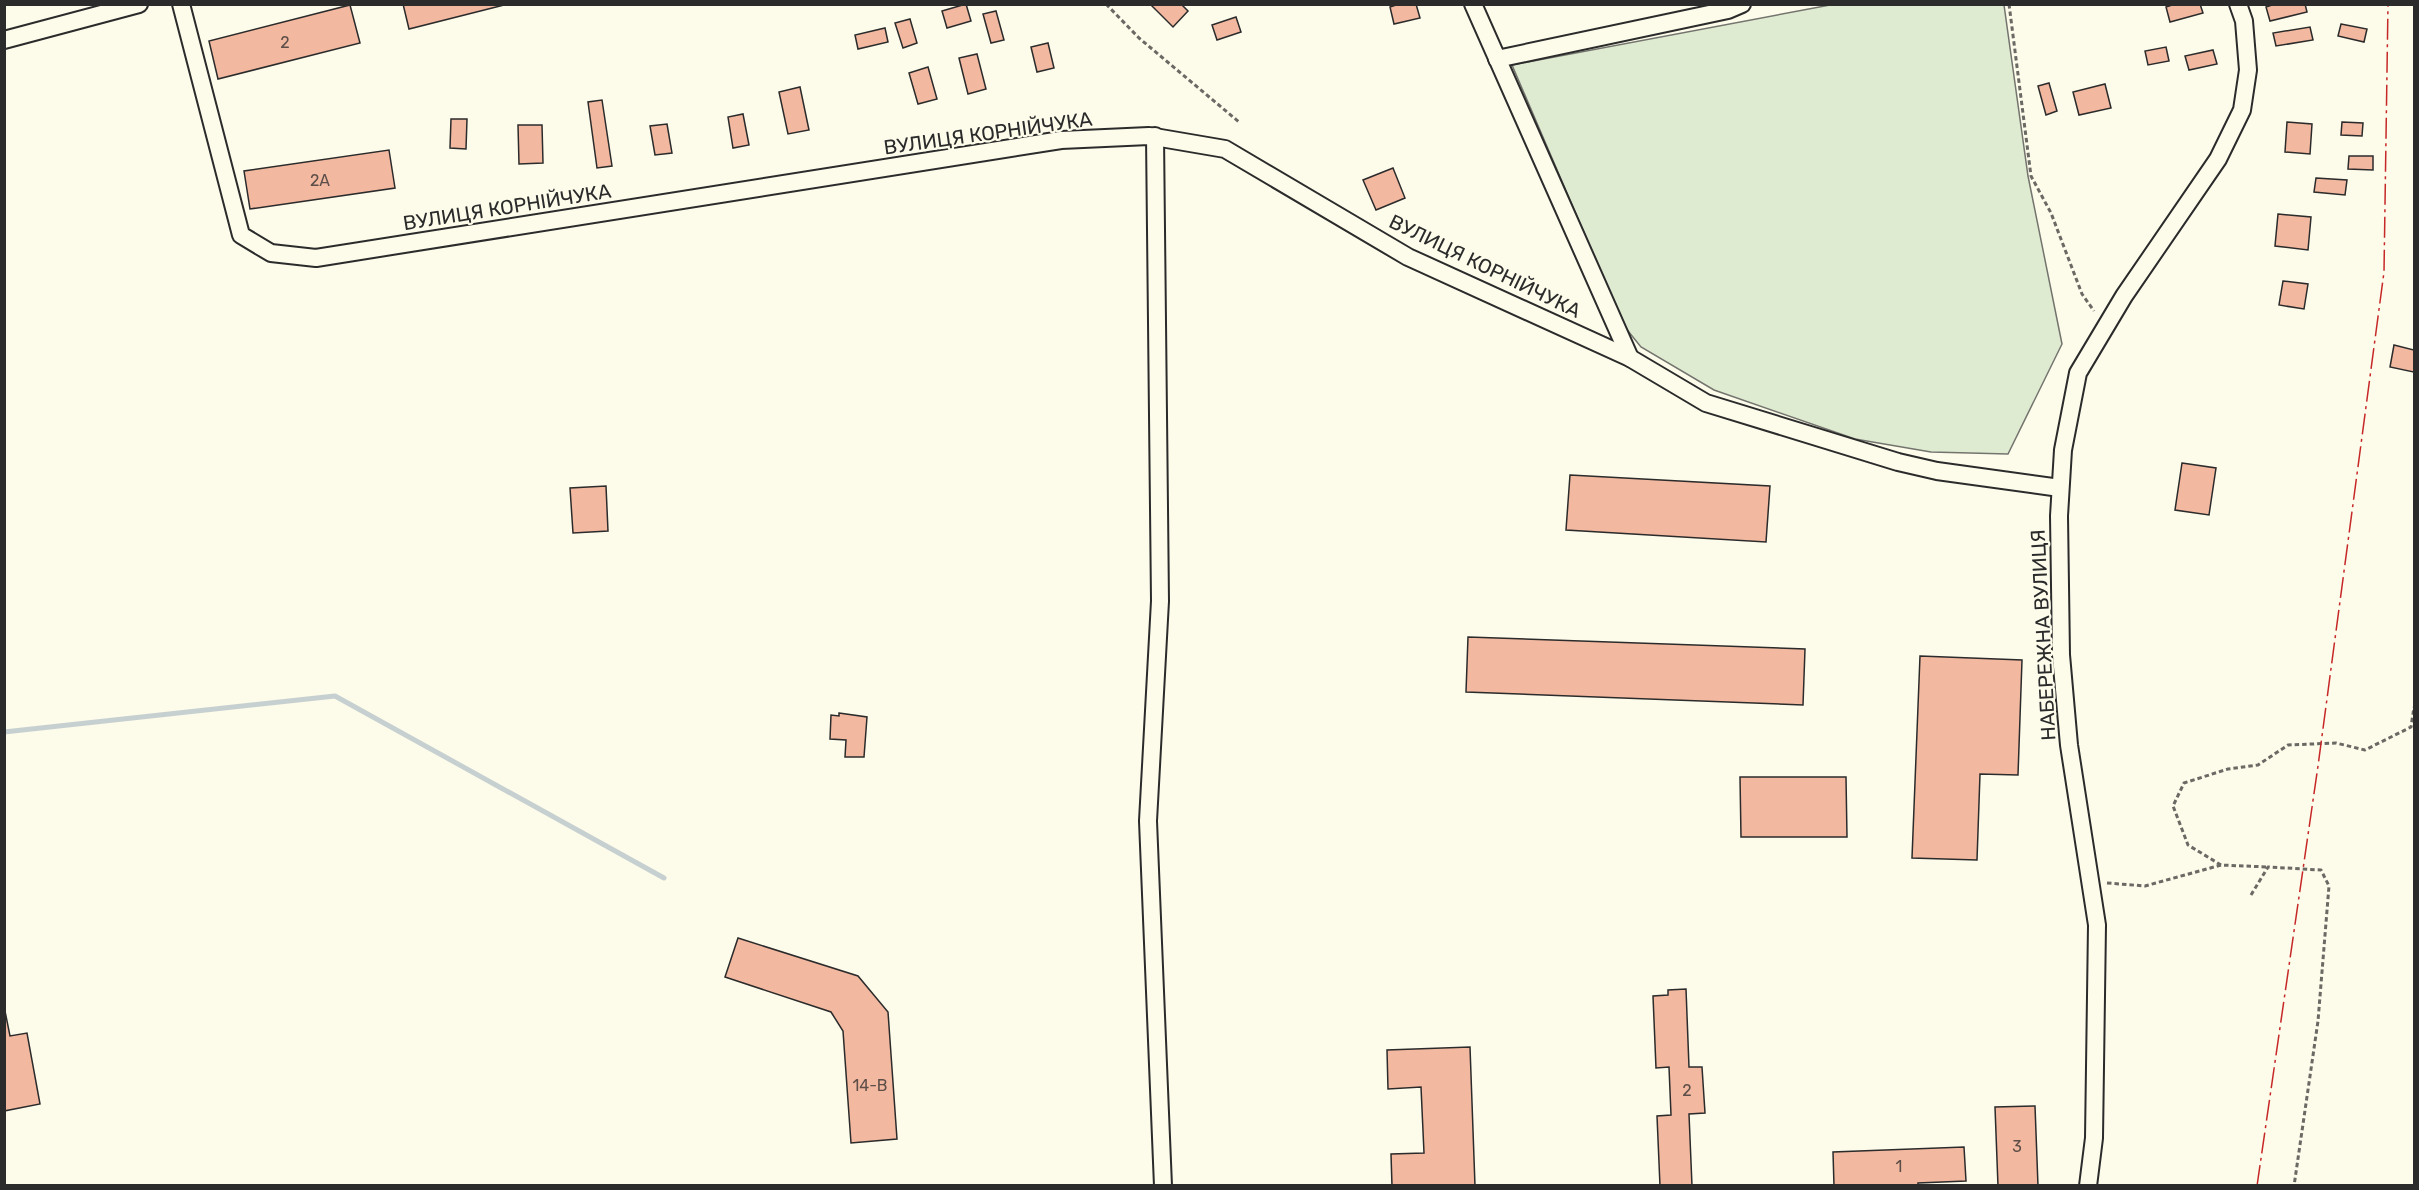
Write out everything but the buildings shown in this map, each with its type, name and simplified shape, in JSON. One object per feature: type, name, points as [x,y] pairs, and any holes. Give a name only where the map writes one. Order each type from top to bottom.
[{"type":"street","points":[[4,40],[139,4]]},
{"type":"street","name":"ВУЛИЦЯ КОРНІЙЧУКА","points":[[181,4],[241,235],[271,253],[316,258],[1061,140],[1155,136],[1226,149],[1408,257],[1630,358],[1706,403],[1831,442],[1937,471],[2060,488]]},
{"type":"street","points":[[1473,4],[1630,358]]},
{"type":"street","points":[[1497,59],[1728,10],[1742,4]]},
{"type":"street","name":"НАБЕРЕЖНА ВУЛИЦЯ","points":[[2088,1185],[2094,1138],[2097,925],[2069,746],[2061,655],[2060,488],[2069,411],[2078,373],[2105,328],[2218,159],[2242,110],[2248,70],[2244,21],[2238,4]]},
{"type":"street","points":[[1155,136],[1160,601],[1148,821],[1162,1185]]},
{"type":"path","points":[[1106,4],[1139,38],[1239,122]]},
{"type":"path","points":[[2009,4],[2031,176],[2051,213],[2082,294],[2105,328]]},
{"type":"path","points":[[2221,865],[2188,845],[2173,806],[2184,783],[2228,769],[2258,765],[2288,745],[2336,742],[2365,750],[2411,727],[2415,707]]},
{"type":"path","points":[[2090,882],[2145,886],[2221,865],[2321,870],[2329,886],[2318,1021],[2294,1185]]},
{"type":"path","points":[[2251,895],[2268,867]]},
{"type":"green space","points":[[1830,5],[2004,5],[2028,176],[2062,344],[2008,454],[1931,452],[1855,439],[1714,390],[1641,347],[1624,326],[1512,65]]},
{"type":"waterway","points":[[4,732],[335,696],[664,878]]},
{"type":"power","points":[[2257,1186],[2318,766],[2384,272],[2388,4]]}]
